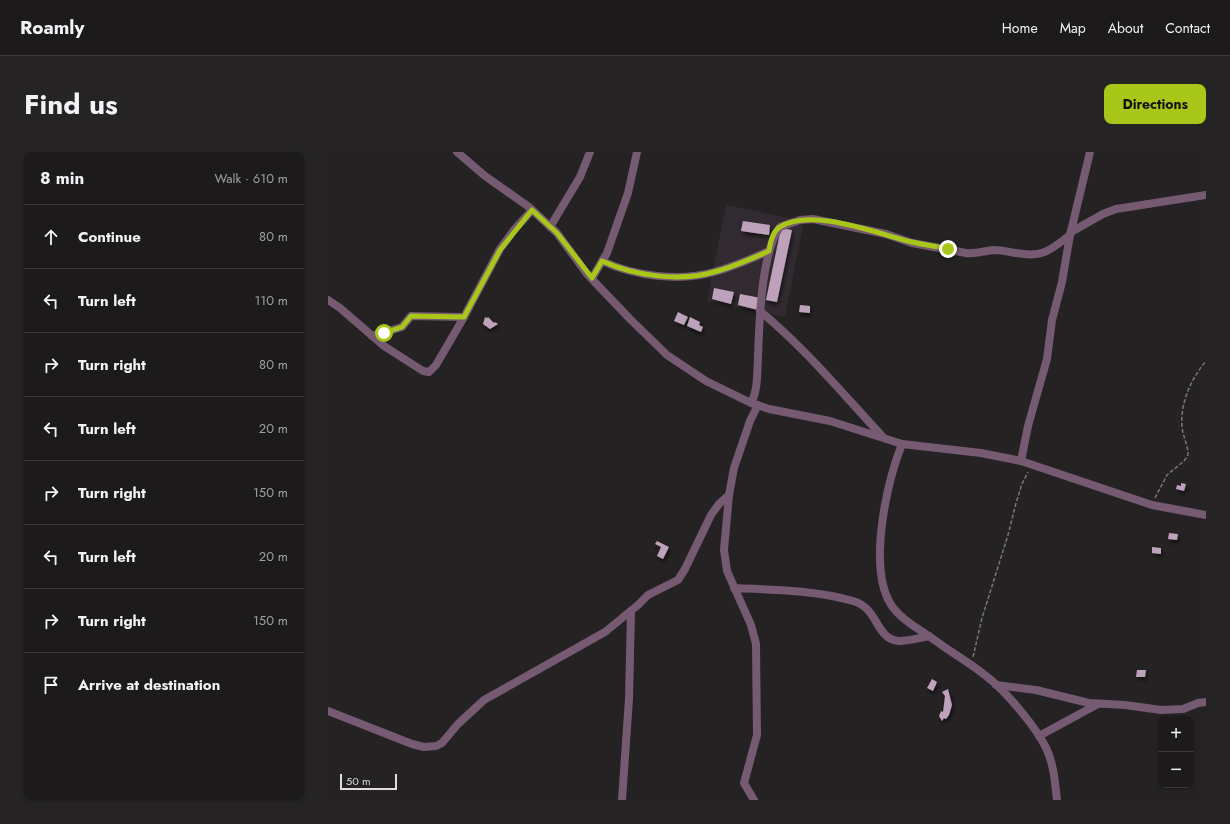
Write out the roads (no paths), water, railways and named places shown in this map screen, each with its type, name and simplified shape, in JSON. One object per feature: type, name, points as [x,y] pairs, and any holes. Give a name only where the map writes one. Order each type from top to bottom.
[{"type":"street","points":[[457,152],[485,176],[532,210],[550,227],[592,278],[630,319],[667,355],[706,381],[769,409],[830,421],[902,444],[980,453],[1025,462],[1152,506],[1206,515]]},
{"type":"street","points":[[550,227],[580,177],[590,152]]},
{"type":"street","points":[[592,278],[608,253],[628,192],[638,152]]},
{"type":"street","points":[[1025,462],[1028,426],[1049,354],[1049,334],[1062,282],[1070,234],[1090,152]]},
{"type":"street","points":[[754,800],[744,783],[757,735],[756,644],[751,625],[727,571],[724,550],[729,495],[734,468],[755,404],[760,311],[769,251],[774,234],[780,227],[800,220],[813,219],[886,234],[912,243],[974,254],[994,250],[1029,256],[1042,254],[1056,247],[1070,234],[1102,214],[1116,209],[1206,195]]},
{"type":"street","points":[[328,300],[404,360],[423,371],[429,372],[436,365],[464,317],[500,250],[532,210]]},
{"type":"street","points":[[602,261],[631,272],[664,276],[689,276],[713,273],[741,264],[769,251]]},
{"type":"street","points":[[760,311],[795,341],[829,375],[883,437]]},
{"type":"street","points":[[372,336],[402,327],[411,316],[464,317]]},
{"type":"street","points":[[902,444],[893,467],[884,514],[879,564],[885,591],[894,610],[996,685],[1028,721],[1048,751],[1057,800]]},
{"type":"street","points":[[328,711],[412,744],[424,747],[436,746],[442,743],[458,724],[484,700],[606,632],[648,595],[678,580],[686,569],[711,515],[719,504],[729,495]]},
{"type":"street","points":[[734,588],[808,593],[853,601],[862,604],[872,612],[881,631],[892,639],[909,641],[929,636]]},
{"type":"street","points":[[622,800],[629,699],[631,611]]},
{"type":"street","points":[[996,685],[1036,690],[1089,703],[1168,710],[1183,709],[1198,703],[1206,702]]},
{"type":"street","points":[[1039,736],[1099,704]]}]
